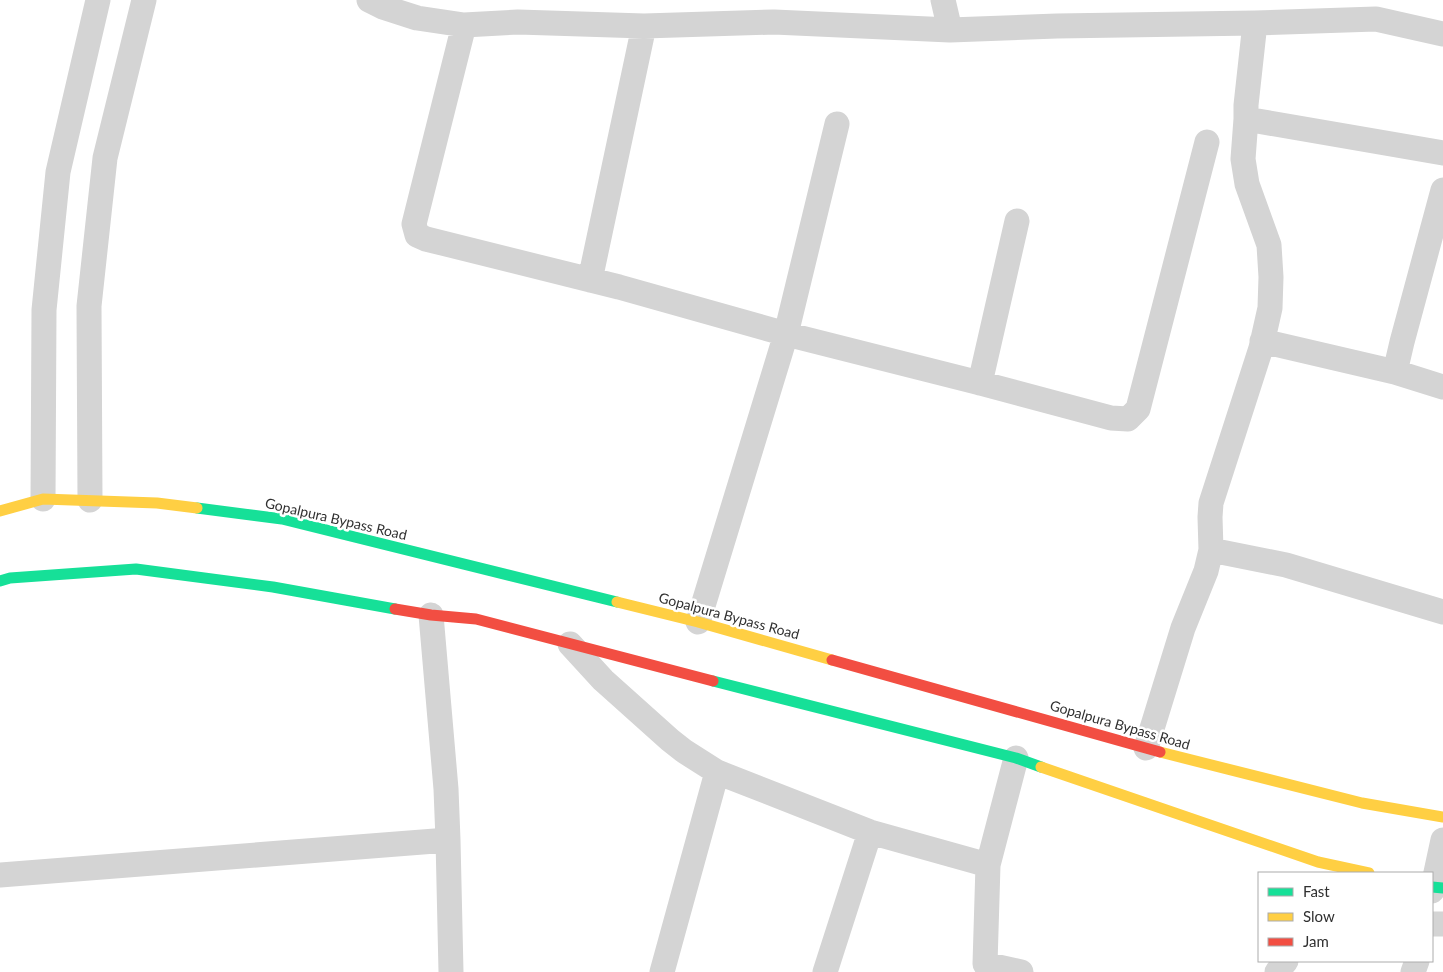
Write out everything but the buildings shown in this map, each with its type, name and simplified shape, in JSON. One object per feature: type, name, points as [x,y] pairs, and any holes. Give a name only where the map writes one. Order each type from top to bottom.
[{"type":"street","points":[[42,499],[44,310],[58,172],[98,0]]},
{"type":"street","points":[[90,500],[90,296],[105,158],[144,0]]},
{"type":"street","points":[[369,0],[417,18],[464,25],[519,11],[644,26],[774,22],[950,30],[1376,19],[1443,34]]},
{"type":"street","points":[[944,0],[950,30]]},
{"type":"street","points":[[1146,748],[1182,628],[1206,571],[1211,550],[1211,503],[1262,341],[1270,308],[1272,277],[1269,245],[1247,184],[1243,159],[1246,105],[1255,23]]},
{"type":"street","points":[[464,25],[414,224],[417,235],[426,239],[590,280],[786,334],[1110,418],[1128,419],[1138,409],[1206,142]]},
{"type":"street","points":[[590,280],[644,26]]},
{"type":"street","points":[[1246,118],[1443,153]]},
{"type":"street","points":[[698,622],[786,334],[837,124]]},
{"type":"street","points":[[1395,372],[1443,190]]},
{"type":"street","points":[[980,383],[1017,221]]},
{"type":"street","points":[[1262,341],[1395,372],[1443,387]]},
{"type":"street","name":"Gopalpura Bypass Road","points":[[0,511],[42,499],[90,500],[157,503],[282,519],[698,622],[1178,757],[1362,803],[1443,817]]},
{"type":"street","points":[[1211,550],[1286,564],[1443,612]]},
{"type":"street","points":[[0,581],[10,578],[136,569],[273,587],[350,602],[476,619],[1016,758],[1316,868],[1358,872]]},
{"type":"street","points":[[431,614],[446,789],[451,972]]},
{"type":"street","points":[[570,644],[603,680],[670,740],[717,772],[870,832],[988,865]]},
{"type":"street","points":[[1016,758],[988,865],[983,968],[1021,972]]},
{"type":"street","points":[[662,972],[717,772]]},
{"type":"street","points":[[825,972],[870,832]]},
{"type":"street","points":[[0,875],[448,840]]},
{"type":"street","points":[[1433,883],[1443,840]]},
{"type":"street","points":[[1277,972],[1285,962]]},
{"type":"traffic: fast","points":[[197,508],[282,519],[617,602]]},
{"type":"traffic: fast","points":[[0,581],[10,578],[136,569],[273,587],[395,609]]},
{"type":"traffic: fast","points":[[713,681],[1016,758],[1041,767]]},
{"type":"traffic: fast","points":[[1433,887],[1443,888]]},
{"type":"traffic: slow","points":[[0,511],[43,499],[157,503],[197,508]]},
{"type":"traffic: slow","points":[[617,602],[698,622],[832,660]]},
{"type":"traffic: slow","points":[[1160,752],[1362,803],[1443,817]]},
{"type":"traffic: slow","points":[[1041,767],[1318,862],[1364,872]]},
{"type":"traffic: jam","points":[[395,609],[431,615],[476,619],[713,681]]},
{"type":"traffic: jam","points":[[832,660],[1160,752]]}]
